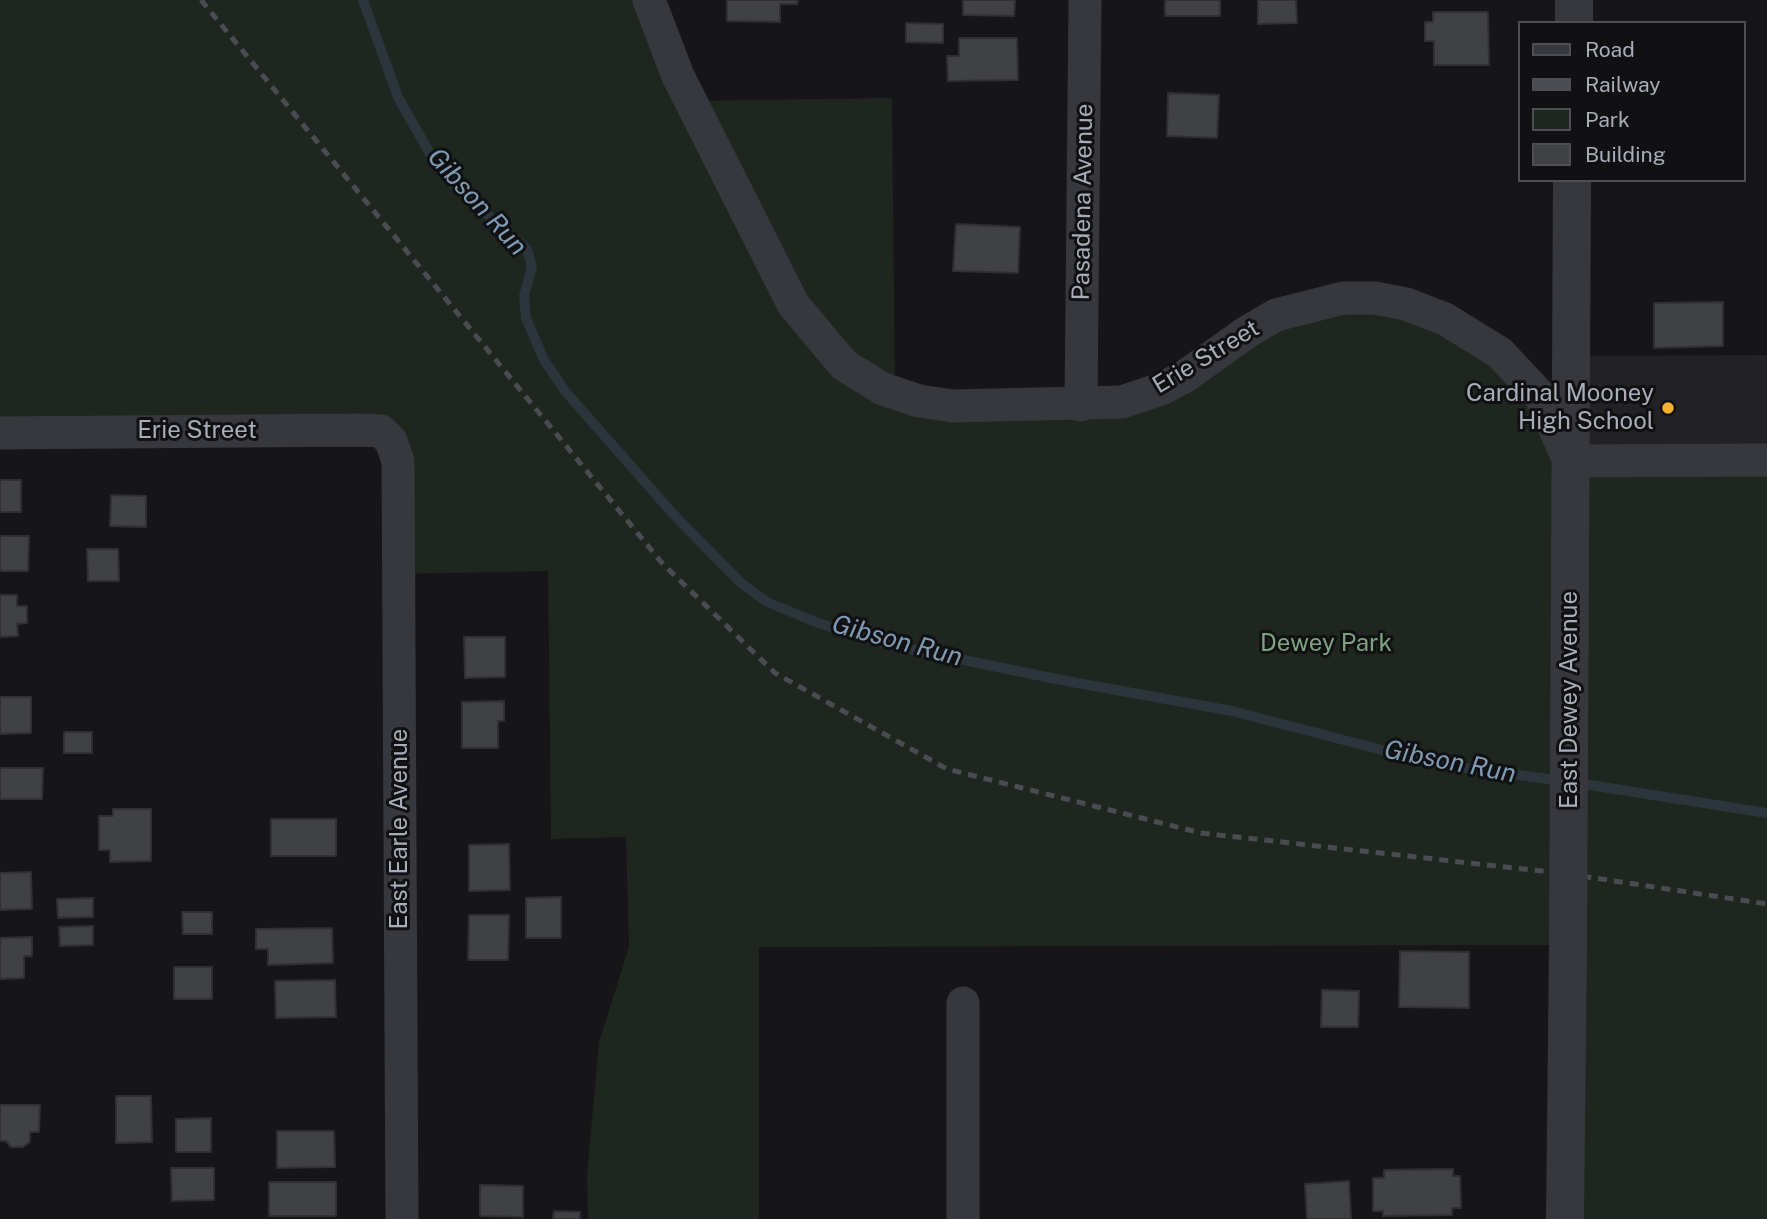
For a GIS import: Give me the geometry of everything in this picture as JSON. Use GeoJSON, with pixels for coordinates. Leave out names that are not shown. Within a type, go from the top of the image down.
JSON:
{"type":"FeatureCollection","features":[{"type":"Feature","properties":{"kind":"street","name":"Erie Street"},"geometry":{"type":"LineString","coordinates":[[649,0],[691,101],[793,304],[844,365],[883,389],[919,401],[954,406],[1122,402],[1161,390],[1276,315],[1343,298],[1375,298],[1406,304],[1446,319],[1500,354],[1541,397],[1569,461]]}},
{"type":"Feature","properties":{"kind":"street","name":"Pasadena Avenue"},"geometry":{"type":"LineString","coordinates":[[1081,405],[1085,0]]}},
{"type":"Feature","properties":{"kind":"street"},"geometry":{"type":"LineString","coordinates":[[1574,0],[1574,21]]}},
{"type":"Feature","properties":{"kind":"street","name":"East Dewey Avenue"},"geometry":{"type":"LineString","coordinates":[[1565,1219],[1572,182]]}},
{"type":"Feature","properties":{"kind":"street","name":"Erie Street"},"geometry":{"type":"LineString","coordinates":[[0,433],[361,430],[381,431],[391,441]]}},
{"type":"Feature","properties":{"kind":"street","name":"East Earle Avenue"},"geometry":{"type":"LineString","coordinates":[[391,441],[398,461],[402,1219]]}},
{"type":"Feature","properties":{"kind":"street"},"geometry":{"type":"LineString","coordinates":[[1569,461],[1767,460]]}},
{"type":"Feature","properties":{"kind":"street"},"geometry":{"type":"LineString","coordinates":[[963,1003],[963,1219]]}},
{"type":"Feature","properties":{"kind":"shaded area","name":"Cardinal Mooney High School"},"geometry":{"type":"Polygon","coordinates":[[[1767,355],[1767,460],[1569,461],[1570,356],[1767,355]]]}},
{"type":"Feature","properties":{"kind":"green space","name":"Dewey Park"},"geometry":{"type":"Polygon","coordinates":[[[0,0],[649,0],[691,101],[892,98],[895,393],[1081,405],[1343,298],[1500,353],[1570,461],[1767,460],[1767,1219],[1565,1219],[1568,945],[1531,945],[759,947],[759,1219],[588,1219],[587,1175],[599,1042],[629,947],[626,837],[551,839],[548,571],[399,574],[391,441],[0,433],[0,0]]]}},
{"type":"Feature","properties":{"kind":"building"},"geometry":{"type":"Polygon","coordinates":[[[727,0],[798,0],[797,4],[780,4],[780,22],[727,21],[727,0]]]}},
{"type":"Feature","properties":{"kind":"building"},"geometry":{"type":"Polygon","coordinates":[[[963,0],[1015,0],[1014,16],[963,15],[963,0]]]}},
{"type":"Feature","properties":{"kind":"building"},"geometry":{"type":"Polygon","coordinates":[[[1165,0],[1220,0],[1220,16],[1165,16],[1165,0]]]}},
{"type":"Feature","properties":{"kind":"building"},"geometry":{"type":"Polygon","coordinates":[[[1258,0],[1296,0],[1297,23],[1258,24],[1258,0]]]}},
{"type":"Feature","properties":{"kind":"building"},"geometry":{"type":"Polygon","coordinates":[[[1433,12],[1488,12],[1489,65],[1434,65],[1434,41],[1425,41],[1425,22],[1433,22],[1433,12]]]}},
{"type":"Feature","properties":{"kind":"building"},"geometry":{"type":"Polygon","coordinates":[[[906,23],[943,24],[943,43],[906,42],[906,23]]]}},
{"type":"Feature","properties":{"kind":"building"},"geometry":{"type":"Polygon","coordinates":[[[959,38],[1017,38],[1018,80],[948,81],[947,56],[959,56],[959,38]]]}},
{"type":"Feature","properties":{"kind":"building"},"geometry":{"type":"Polygon","coordinates":[[[1168,93],[1219,95],[1217,138],[1167,136],[1168,93]]]}},
{"type":"Feature","properties":{"kind":"building"},"geometry":{"type":"Polygon","coordinates":[[[956,224],[1020,227],[1018,273],[953,271],[956,224]]]}},
{"type":"Feature","properties":{"kind":"building"},"geometry":{"type":"Polygon","coordinates":[[[1723,302],[1723,346],[1654,348],[1654,303],[1723,302]]]}},
{"type":"Feature","properties":{"kind":"building"},"geometry":{"type":"Polygon","coordinates":[[[0,480],[21,480],[21,512],[0,512],[0,480]]]}},
{"type":"Feature","properties":{"kind":"building"},"geometry":{"type":"Polygon","coordinates":[[[111,495],[146,496],[146,527],[110,526],[111,495]]]}},
{"type":"Feature","properties":{"kind":"building"},"geometry":{"type":"Polygon","coordinates":[[[0,536],[29,536],[28,571],[0,571],[0,536]]]}},
{"type":"Feature","properties":{"kind":"building"},"geometry":{"type":"Polygon","coordinates":[[[87,549],[118,549],[119,581],[88,581],[87,549]]]}},
{"type":"Feature","properties":{"kind":"building"},"geometry":{"type":"Polygon","coordinates":[[[0,595],[17,595],[17,606],[27,606],[27,623],[17,624],[18,636],[0,637],[0,595]]]}},
{"type":"Feature","properties":{"kind":"building"},"geometry":{"type":"Polygon","coordinates":[[[464,637],[505,637],[505,677],[465,678],[464,637]]]}},
{"type":"Feature","properties":{"kind":"building"},"geometry":{"type":"Polygon","coordinates":[[[0,697],[31,697],[31,733],[0,734],[0,697]]]}},
{"type":"Feature","properties":{"kind":"building"},"geometry":{"type":"Polygon","coordinates":[[[504,701],[504,721],[498,721],[498,748],[462,748],[462,702],[504,701]]]}},
{"type":"Feature","properties":{"kind":"building"},"geometry":{"type":"Polygon","coordinates":[[[64,732],[92,732],[92,753],[64,753],[64,732]]]}},
{"type":"Feature","properties":{"kind":"building"},"geometry":{"type":"Polygon","coordinates":[[[0,768],[43,768],[42,799],[0,799],[0,768]]]}},
{"type":"Feature","properties":{"kind":"building"},"geometry":{"type":"Polygon","coordinates":[[[113,809],[151,809],[151,861],[110,862],[110,850],[99,850],[99,816],[113,816],[113,809]]]}},
{"type":"Feature","properties":{"kind":"building"},"geometry":{"type":"Polygon","coordinates":[[[271,819],[336,819],[336,856],[271,856],[271,819]]]}},
{"type":"Feature","properties":{"kind":"building"},"geometry":{"type":"Polygon","coordinates":[[[509,844],[510,890],[469,891],[469,845],[509,844]]]}},
{"type":"Feature","properties":{"kind":"building"},"geometry":{"type":"Polygon","coordinates":[[[31,872],[32,909],[0,910],[0,873],[31,872]]]}},
{"type":"Feature","properties":{"kind":"building"},"geometry":{"type":"Polygon","coordinates":[[[561,897],[561,938],[526,938],[526,898],[561,897]]]}},
{"type":"Feature","properties":{"kind":"building"},"geometry":{"type":"Polygon","coordinates":[[[93,898],[93,917],[58,918],[57,899],[93,898]]]}},
{"type":"Feature","properties":{"kind":"building"},"geometry":{"type":"Polygon","coordinates":[[[182,912],[212,912],[212,934],[183,934],[182,912]]]}},
{"type":"Feature","properties":{"kind":"building"},"geometry":{"type":"Polygon","coordinates":[[[469,915],[509,915],[508,960],[468,960],[469,915]]]}},
{"type":"Feature","properties":{"kind":"building"},"geometry":{"type":"Polygon","coordinates":[[[93,926],[93,945],[60,946],[59,927],[93,926]]]}},
{"type":"Feature","properties":{"kind":"building"},"geometry":{"type":"Polygon","coordinates":[[[332,928],[333,963],[268,965],[268,949],[256,949],[256,929],[332,928]]]}},
{"type":"Feature","properties":{"kind":"building"},"geometry":{"type":"Polygon","coordinates":[[[32,937],[32,956],[24,956],[24,978],[0,979],[0,938],[32,937]]]}},
{"type":"Feature","properties":{"kind":"building"},"geometry":{"type":"Polygon","coordinates":[[[1400,951],[1469,952],[1469,1008],[1399,1007],[1400,951]]]}},
{"type":"Feature","properties":{"kind":"building"},"geometry":{"type":"Polygon","coordinates":[[[174,967],[212,967],[212,999],[174,999],[174,967]]]}},
{"type":"Feature","properties":{"kind":"building"},"geometry":{"type":"Polygon","coordinates":[[[335,980],[336,1017],[276,1018],[275,981],[335,980]]]}},
{"type":"Feature","properties":{"kind":"building"},"geometry":{"type":"Polygon","coordinates":[[[1322,990],[1359,991],[1358,1027],[1321,1027],[1322,990]]]}},
{"type":"Feature","properties":{"kind":"building"},"geometry":{"type":"Polygon","coordinates":[[[116,1096],[151,1096],[152,1142],[116,1143],[116,1096]]]}},
{"type":"Feature","properties":{"kind":"building"},"geometry":{"type":"Polygon","coordinates":[[[0,1105],[40,1105],[39,1132],[30,1132],[30,1142],[23,1147],[11,1147],[6,1141],[0,1141],[0,1105]]]}},
{"type":"Feature","properties":{"kind":"building"},"geometry":{"type":"Polygon","coordinates":[[[211,1118],[211,1152],[176,1152],[176,1119],[211,1118]]]}},
{"type":"Feature","properties":{"kind":"building"},"geometry":{"type":"Polygon","coordinates":[[[277,1131],[334,1131],[335,1167],[277,1168],[277,1131]]]}},
{"type":"Feature","properties":{"kind":"building"},"geometry":{"type":"Polygon","coordinates":[[[171,1168],[214,1168],[214,1200],[172,1201],[171,1168]]]}},
{"type":"Feature","properties":{"kind":"building"},"geometry":{"type":"Polygon","coordinates":[[[1453,1169],[1453,1176],[1460,1176],[1461,1208],[1452,1208],[1452,1215],[1383,1216],[1383,1211],[1373,1211],[1373,1178],[1384,1178],[1384,1170],[1453,1169]]]}},
{"type":"Feature","properties":{"kind":"building"},"geometry":{"type":"Polygon","coordinates":[[[1349,1181],[1351,1219],[1307,1219],[1305,1184],[1349,1181]]]}},
{"type":"Feature","properties":{"kind":"building"},"geometry":{"type":"Polygon","coordinates":[[[269,1182],[336,1182],[336,1216],[269,1216],[269,1182]]]}},
{"type":"Feature","properties":{"kind":"building"},"geometry":{"type":"Polygon","coordinates":[[[480,1185],[523,1186],[523,1217],[480,1216],[480,1185]]]}},
{"type":"Feature","properties":{"kind":"building"},"geometry":{"type":"Polygon","coordinates":[[[554,1211],[580,1212],[580,1219],[553,1219],[554,1211]]]}},
{"type":"Feature","properties":{"kind":"waterway","name":"Gibson Run"},"geometry":{"type":"LineString","coordinates":[[363,0],[398,97],[430,154],[458,189],[527,249],[532,267],[524,296],[526,318],[544,360],[565,391],[674,515],[741,583],[767,602],[818,623],[891,645],[1232,711],[1436,764],[1563,781]]}},
{"type":"Feature","properties":{"kind":"waterway","name":"Gibson Run"},"geometry":{"type":"LineString","coordinates":[[1577,783],[1767,813]]}},
{"type":"Feature","properties":{"kind":"railway"},"geometry":{"type":"LineString","coordinates":[[201,0],[662,563],[775,673],[947,769],[1201,833],[1568,874],[1767,904]]}},
{"type":"Feature","properties":{"kind":"place","name":"Cardinal Mooney High School"},"geometry":{"type":"Point","coordinates":[1668,408]}}]}
